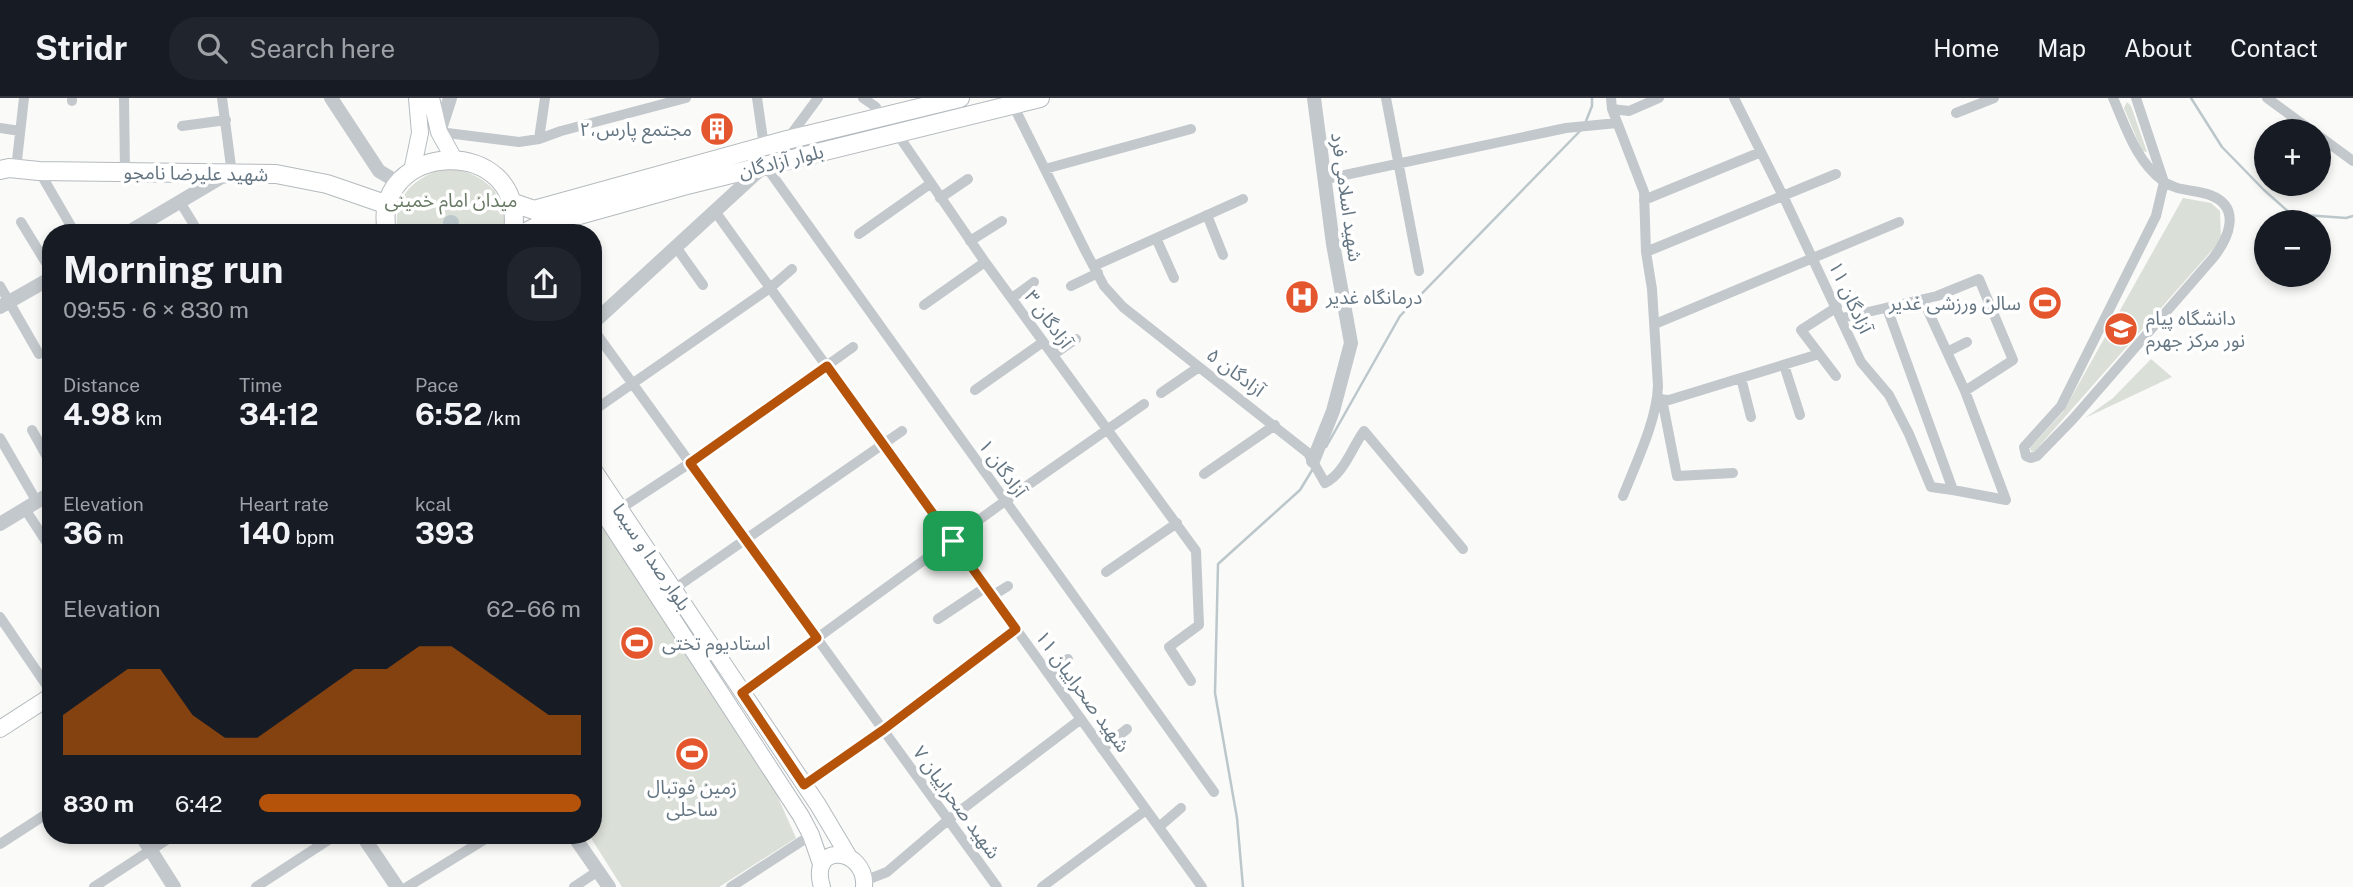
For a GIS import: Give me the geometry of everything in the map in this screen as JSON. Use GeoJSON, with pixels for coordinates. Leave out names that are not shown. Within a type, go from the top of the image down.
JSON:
{"type":"FeatureCollection","features":[{"type":"Feature","properties":{"kind":"main road"},"geometry":{"type":"LineString","coordinates":[[387,224],[388,205],[406,177],[420,133],[417,98]]}},
{"type":"Feature","properties":{"kind":"main road"},"geometry":{"type":"LineString","coordinates":[[431,98],[439,132],[454,159]]}},
{"type":"Feature","properties":{"kind":"main road","name":"بلوار آزادگان"},"geometry":{"type":"LineString","coordinates":[[511,202],[534,210],[688,177],[765,165],[896,132],[960,98]]}},
{"type":"Feature","properties":{"kind":"main road","name":"بلوار آزادگان"},"geometry":{"type":"LineString","coordinates":[[545,224],[688,177],[764,146],[787,140],[937,112],[1013,105],[1040,98]]}},
{"type":"Feature","properties":{"kind":"main road"},"geometry":{"type":"LineString","coordinates":[[406,177],[438,160],[472,162],[489,171],[502,185],[511,202],[514,224]]}},
{"type":"Feature","properties":{"kind":"main road","name":"شهید علیرضا نامجو"},"geometry":{"type":"LineString","coordinates":[[8,169],[275,174],[327,184],[388,205]]}},
{"type":"Feature","properties":{"kind":"main road","name":"بلوار صدا و سیما"},"geometry":{"type":"LineString","coordinates":[[602,482],[859,869],[864,885]]}},
{"type":"Feature","properties":{"kind":"main road","name":"بلوار صدا و سیما"},"geometry":{"type":"LineString","coordinates":[[602,510],[801,816],[813,838],[821,864],[821,887]]}},
{"type":"Feature","properties":{"kind":"main road"},"geometry":{"type":"LineString","coordinates":[[0,729],[42,700]]}},
{"type":"Feature","properties":{"kind":"main road"},"geometry":{"type":"LineString","coordinates":[[813,838],[821,846],[826,846],[835,840],[836,834]]}},
{"type":"Feature","properties":{"kind":"main road"},"geometry":{"type":"LineString","coordinates":[[821,864],[830,855],[845,854],[849,857]]}},
{"type":"Feature","properties":{"kind":"street"},"geometry":{"type":"LineString","coordinates":[[8,169],[20,131],[24,98]]}},
{"type":"Feature","properties":{"kind":"street"},"geometry":{"type":"LineString","coordinates":[[124,98],[125,172]]}},
{"type":"Feature","properties":{"kind":"street"},"geometry":{"type":"LineString","coordinates":[[146,224],[229,174],[222,98]]}},
{"type":"Feature","properties":{"kind":"street"},"geometry":{"type":"LineString","coordinates":[[331,98],[379,172],[406,177]]}},
{"type":"Feature","properties":{"kind":"street"},"geometry":{"type":"LineString","coordinates":[[450,98],[439,132],[519,142],[539,139],[686,98]]}},
{"type":"Feature","properties":{"kind":"street"},"geometry":{"type":"LineString","coordinates":[[539,139],[545,98]]}},
{"type":"Feature","properties":{"kind":"street"},"geometry":{"type":"LineString","coordinates":[[757,98],[764,146]]}},
{"type":"Feature","properties":{"kind":"street"},"geometry":{"type":"LineString","coordinates":[[787,140],[818,98]]}},
{"type":"Feature","properties":{"kind":"street"},"geometry":{"type":"LineString","coordinates":[[863,98],[876,107]]}},
{"type":"Feature","properties":{"kind":"street","name":"شهید اسلامی فرد"},"geometry":{"type":"LineString","coordinates":[[1313,461],[1333,411],[1351,343],[1333,244],[1314,98]]}},
{"type":"Feature","properties":{"kind":"street"},"geometry":{"type":"LineString","coordinates":[[1386,98],[1419,271]]}},
{"type":"Feature","properties":{"kind":"street"},"geometry":{"type":"LineString","coordinates":[[1611,104],[1629,111],[1659,98]]}},
{"type":"Feature","properties":{"kind":"street","name":"آزادگان ۱۱"},"geometry":{"type":"LineString","coordinates":[[1734,98],[1784,197],[1861,362],[1889,395],[1931,487],[1953,489]]}},
{"type":"Feature","properties":{"kind":"street"},"geometry":{"type":"LineString","coordinates":[[1956,113],[1994,98]]}},
{"type":"Feature","properties":{"kind":"street"},"geometry":{"type":"LineString","coordinates":[[2113,98],[2140,157],[2164,182],[2186,191],[2211,195],[2222,202],[2227,210],[2230,232],[2225,243],[2073,419],[2037,456],[2031,458],[2026,456],[2024,447],[2061,406],[2156,216],[2164,182],[2136,98]]}},
{"type":"Feature","properties":{"kind":"street"},"geometry":{"type":"LineString","coordinates":[[2267,98],[2296,119]]}},
{"type":"Feature","properties":{"kind":"street"},"geometry":{"type":"LineString","coordinates":[[1611,104],[1643,192],[1660,399],[1677,476],[1733,473]]}},
{"type":"Feature","properties":{"kind":"street","name":"آزادگان ۵"},"geometry":{"type":"LineString","coordinates":[[1013,105],[1104,286],[1123,307],[1308,453],[1325,483],[1332,480],[1364,431],[1463,548]]}},
{"type":"Feature","properties":{"kind":"street"},"geometry":{"type":"LineString","coordinates":[[182,126],[226,120]]}},
{"type":"Feature","properties":{"kind":"street"},"geometry":{"type":"LineString","coordinates":[[1326,179],[1566,128],[1617,123]]}},
{"type":"Feature","properties":{"kind":"street"},"geometry":{"type":"LineString","coordinates":[[0,128],[20,131]]}},
{"type":"Feature","properties":{"kind":"street"},"geometry":{"type":"LineString","coordinates":[[1045,169],[1191,129]]}},
{"type":"Feature","properties":{"kind":"street","name":"آزادگان ۳"},"geometry":{"type":"LineString","coordinates":[[896,132],[985,262],[1196,551],[1199,625],[1169,647],[1191,681]]}},
{"type":"Feature","properties":{"kind":"street"},"geometry":{"type":"LineString","coordinates":[[2331,145],[2353,161]]}},
{"type":"Feature","properties":{"kind":"street"},"geometry":{"type":"LineString","coordinates":[[1644,200],[1761,152]]}},
{"type":"Feature","properties":{"kind":"street"},"geometry":{"type":"LineString","coordinates":[[602,317],[714,209],[765,165]]}},
{"type":"Feature","properties":{"kind":"street","name":"آزادگان ۱"},"geometry":{"type":"LineString","coordinates":[[765,165],[1214,792]]}},
{"type":"Feature","properties":{"kind":"street"},"geometry":{"type":"LineString","coordinates":[[38,171],[70,224]]}},
{"type":"Feature","properties":{"kind":"street"},"geometry":{"type":"LineString","coordinates":[[1646,252],[1836,174]]}},
{"type":"Feature","properties":{"kind":"street"},"geometry":{"type":"LineString","coordinates":[[940,198],[968,179]]}},
{"type":"Feature","properties":{"kind":"street"},"geometry":{"type":"LineString","coordinates":[[859,234],[930,184]]}},
{"type":"Feature","properties":{"kind":"street"},"geometry":{"type":"LineString","coordinates":[[1071,286],[1156,238],[1243,199]]}},
{"type":"Feature","properties":{"kind":"street"},"geometry":{"type":"LineString","coordinates":[[180,202],[193,224]]}},
{"type":"Feature","properties":{"kind":"street","name":"شهید صحراییان ۱۱"},"geometry":{"type":"LineString","coordinates":[[714,209],[1202,887]]}},
{"type":"Feature","properties":{"kind":"street"},"geometry":{"type":"LineString","coordinates":[[1207,215],[1223,255]]}},
{"type":"Feature","properties":{"kind":"street"},"geometry":{"type":"LineString","coordinates":[[970,241],[1002,220]]}},
{"type":"Feature","properties":{"kind":"street"},"geometry":{"type":"LineString","coordinates":[[21,222],[42,256]]}},
{"type":"Feature","properties":{"kind":"street"},"geometry":{"type":"LineString","coordinates":[[1655,324],[1899,222]]}},
{"type":"Feature","properties":{"kind":"street"},"geometry":{"type":"LineString","coordinates":[[1156,238],[1174,278]]}},
{"type":"Feature","properties":{"kind":"street"},"geometry":{"type":"LineString","coordinates":[[676,247],[703,285]]}},
{"type":"Feature","properties":{"kind":"street"},"geometry":{"type":"LineString","coordinates":[[924,305],[985,262]]}},
{"type":"Feature","properties":{"kind":"street"},"geometry":{"type":"LineString","coordinates":[[602,405],[771,288],[792,269]]}},
{"type":"Feature","properties":{"kind":"street"},"geometry":{"type":"LineString","coordinates":[[1836,376],[1801,330],[1839,313],[1887,308],[1923,300],[1979,279],[2013,360],[1965,391]]}},
{"type":"Feature","properties":{"kind":"street"},"geometry":{"type":"LineString","coordinates":[[1012,298],[1034,282]]}},
{"type":"Feature","properties":{"kind":"street"},"geometry":{"type":"LineString","coordinates":[[5,304],[42,283]]}},
{"type":"Feature","properties":{"kind":"street"},"geometry":{"type":"LineString","coordinates":[[0,286],[5,304],[39,354]]}},
{"type":"Feature","properties":{"kind":"street"},"geometry":{"type":"LineString","coordinates":[[1887,308],[1953,489],[2006,500],[1965,391],[1923,300]]}},
{"type":"Feature","properties":{"kind":"street","name":"شهید صحراییان ۷"},"geometry":{"type":"LineString","coordinates":[[602,339],[997,887]]}},
{"type":"Feature","properties":{"kind":"street"},"geometry":{"type":"LineString","coordinates":[[1054,355],[1076,339]]}},
{"type":"Feature","properties":{"kind":"street"},"geometry":{"type":"LineString","coordinates":[[975,390],[1043,342]]}},
{"type":"Feature","properties":{"kind":"street"},"geometry":{"type":"LineString","coordinates":[[1947,352],[1967,342]]}},
{"type":"Feature","properties":{"kind":"street"},"geometry":{"type":"LineString","coordinates":[[620,509],[690,463],[853,347]]}},
{"type":"Feature","properties":{"kind":"street"},"geometry":{"type":"LineString","coordinates":[[1660,399],[1669,400],[1819,354]]}},
{"type":"Feature","properties":{"kind":"street"},"geometry":{"type":"LineString","coordinates":[[1784,365],[1800,415]]}},
{"type":"Feature","properties":{"kind":"street"},"geometry":{"type":"LineString","coordinates":[[1161,393],[1199,367]]}},
{"type":"Feature","properties":{"kind":"street"},"geometry":{"type":"LineString","coordinates":[[1741,378],[1751,417]]}},
{"type":"Feature","properties":{"kind":"street"},"geometry":{"type":"LineString","coordinates":[[1623,496],[1660,399]]}},
{"type":"Feature","properties":{"kind":"street"},"geometry":{"type":"LineString","coordinates":[[742,693],[1005,501],[1144,404]]}},
{"type":"Feature","properties":{"kind":"street"},"geometry":{"type":"LineString","coordinates":[[1204,474],[1275,425]]}},
{"type":"Feature","properties":{"kind":"street"},"geometry":{"type":"LineString","coordinates":[[32,430],[42,448]]}},
{"type":"Feature","properties":{"kind":"street"},"geometry":{"type":"LineString","coordinates":[[674,589],[902,430]]}},
{"type":"Feature","properties":{"kind":"street"},"geometry":{"type":"LineString","coordinates":[[2,445],[42,529]]}},
{"type":"Feature","properties":{"kind":"street"},"geometry":{"type":"LineString","coordinates":[[0,524],[42,498]]}},
{"type":"Feature","properties":{"kind":"street"},"geometry":{"type":"LineString","coordinates":[[1107,572],[1177,523]]}},
{"type":"Feature","properties":{"kind":"street"},"geometry":{"type":"LineString","coordinates":[[938,620],[989,591],[1009,586]]}},
{"type":"Feature","properties":{"kind":"street"},"geometry":{"type":"LineString","coordinates":[[1,621],[42,681]]}},
{"type":"Feature","properties":{"kind":"street"},"geometry":{"type":"LineString","coordinates":[[804,785],[883,730],[1016,629]]}},
{"type":"Feature","properties":{"kind":"street"},"geometry":{"type":"LineString","coordinates":[[1049,674],[1068,659]]}},
{"type":"Feature","properties":{"kind":"street"},"geometry":{"type":"LineString","coordinates":[[864,885],[887,872],[948,820],[1081,719]]}},
{"type":"Feature","properties":{"kind":"street"},"geometry":{"type":"LineString","coordinates":[[1102,749],[1127,729]]}},
{"type":"Feature","properties":{"kind":"street"},"geometry":{"type":"LineString","coordinates":[[1158,827],[1181,808]]}},
{"type":"Feature","properties":{"kind":"street"},"geometry":{"type":"LineString","coordinates":[[1042,887],[1146,810]]}},
{"type":"Feature","properties":{"kind":"street"},"geometry":{"type":"LineString","coordinates":[[0,844],[42,817]]}},
{"type":"Feature","properties":{"kind":"street"},"geometry":{"type":"LineString","coordinates":[[731,887],[813,838]]}},
{"type":"Feature","properties":{"kind":"street"},"geometry":{"type":"LineString","coordinates":[[147,844],[174,887]]}},
{"type":"Feature","properties":{"kind":"street"},"geometry":{"type":"LineString","coordinates":[[94,887],[160,844]]}},
{"type":"Feature","properties":{"kind":"street"},"geometry":{"type":"LineString","coordinates":[[256,887],[322,844]]}},
{"type":"Feature","properties":{"kind":"street"},"geometry":{"type":"LineString","coordinates":[[368,844],[397,887]]}},
{"type":"Feature","properties":{"kind":"street"},"geometry":{"type":"LineString","coordinates":[[407,887],[477,844]]}},
{"type":"Feature","properties":{"kind":"street"},"geometry":{"type":"LineString","coordinates":[[579,844],[609,887]]}},
{"type":"Feature","properties":{"kind":"street"},"geometry":{"type":"LineString","coordinates":[[574,887],[598,872]]}},
{"type":"Feature","properties":{"kind":"green space"},"geometry":{"type":"Polygon","coordinates":[[[2127,102],[2131,106],[2147,152],[2142,151],[2124,108],[2127,102]]]}},
{"type":"Feature","properties":{"kind":"green space","name":"میدان امام خمینی"},"geometry":{"type":"Polygon","coordinates":[[[448,168],[460,170],[483,180],[499,197],[504,224],[397,224],[402,198],[416,182],[448,168]]]}},
{"type":"Feature","properties":{"kind":"green space"},"geometry":{"type":"Polygon","coordinates":[[[2183,198],[2211,203],[2220,211],[2221,240],[2034,452],[2031,451],[2030,448],[2063,412],[2183,198]]]}},
{"type":"Feature","properties":{"kind":"green space"},"geometry":{"type":"Polygon","coordinates":[[[2151,359],[2172,377],[2085,418],[2113,398],[2151,359]]]}},
{"type":"Feature","properties":{"kind":"green space","name":"استادیوم تختی"},"geometry":{"type":"Polygon","coordinates":[[[602,524],[768,775],[796,838],[719,887],[622,887],[595,844],[602,844],[602,524]]]}},
{"type":"Feature","properties":{"kind":"shaded area"},"geometry":{"type":"Polygon","coordinates":[[[451,215],[459,224],[443,223],[445,217],[451,215]]]}},
{"type":"Feature","properties":{"kind":"waterway"},"geometry":{"type":"LineString","coordinates":[[1586,121],[1592,98]]}},
{"type":"Feature","properties":{"kind":"waterway"},"geometry":{"type":"LineString","coordinates":[[2191,98],[2222,147],[2291,214],[2346,218],[2353,216]]}},
{"type":"Feature","properties":{"kind":"waterway"},"geometry":{"type":"LineString","coordinates":[[1326,447],[1400,316],[1581,130]]}},
{"type":"Feature","properties":{"kind":"waterway"},"geometry":{"type":"LineString","coordinates":[[1243,887],[1237,818],[1215,693],[1218,564],[1300,490],[1314,467]]}},
{"type":"Feature","properties":{"kind":"place","name":"۲،مجتمع پارس"},"geometry":{"type":"Point","coordinates":[717,129]}},
{"type":"Feature","properties":{"kind":"place","name":"درمانگاه غدیر"},"geometry":{"type":"Point","coordinates":[1302,297]}},
{"type":"Feature","properties":{"kind":"place","name":"سالن ورزشی غدیر"},"geometry":{"type":"Point","coordinates":[2045,303]}},
{"type":"Feature","properties":{"kind":"place","name":"دانشگاه پیام نور مرکز جهرم"},"geometry":{"type":"Point","coordinates":[2121,329]}},
{"type":"Feature","properties":{"kind":"place","name":"استادیوم تختی"},"geometry":{"type":"Point","coordinates":[637,643]}},
{"type":"Feature","properties":{"kind":"place","name":"زمین فوتبال ساحلی"},"geometry":{"type":"Point","coordinates":[692,754]}},
{"type":"Feature","properties":{"kind":"route"},"geometry":{"type":"LineString","coordinates":[[827,366],[953,541],[1016,629],[883,730],[804,785],[742,693],[817,638],[690,463],[827,366]]}}]}
